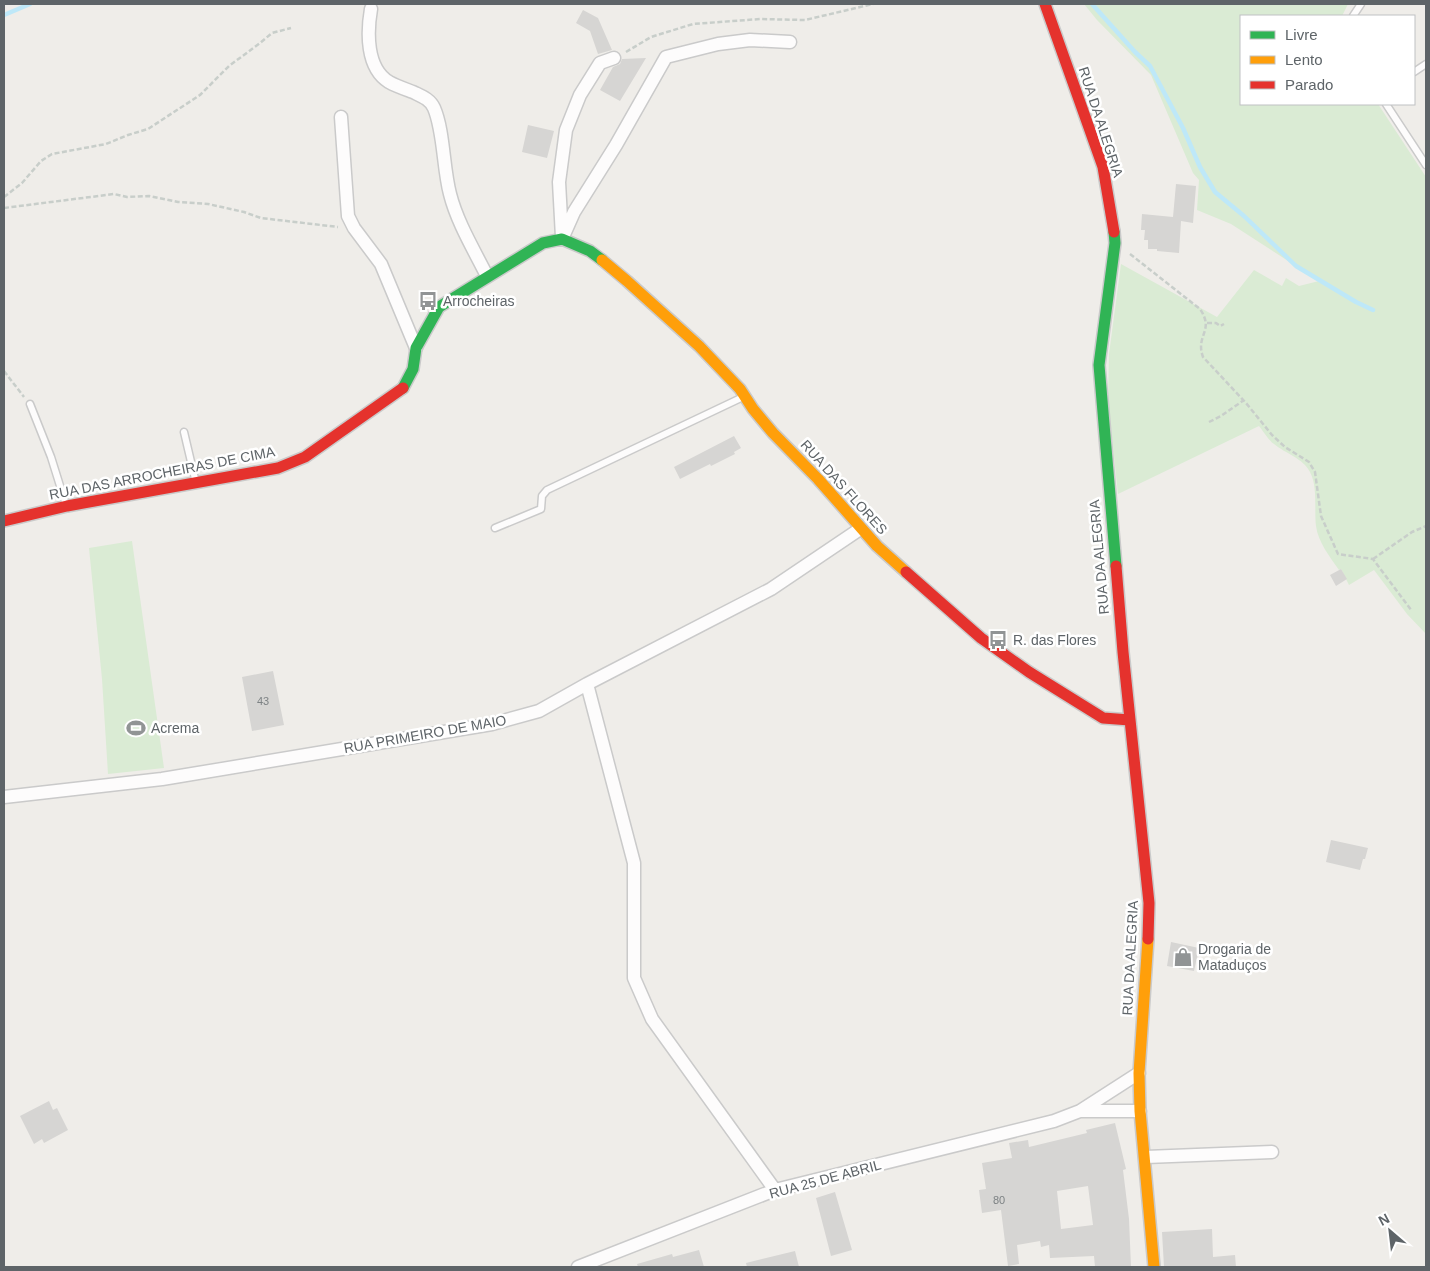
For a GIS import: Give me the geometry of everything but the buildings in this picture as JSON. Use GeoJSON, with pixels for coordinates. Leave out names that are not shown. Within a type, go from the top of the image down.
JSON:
{"type":"FeatureCollection","features":[{"type":"Feature","properties":{"kind":"street","name":"RUA DA ALEGRIA"},"geometry":{"type":"LineString","coordinates":[[1045,4],[1103,167],[1115,242],[1098,365],[1110,514],[1149,903],[1147,964],[1139,1073],[1140,1111],[1146,1157],[1154,1267]]}},
{"type":"Feature","properties":{"kind":"street"},"geometry":{"type":"LineString","coordinates":[[371,9],[370,49],[377,71],[388,81],[426,98],[434,107],[450,195],[487,276]]}},
{"type":"Feature","properties":{"kind":"street"},"geometry":{"type":"LineString","coordinates":[[562,239],[574,212],[616,145],[666,56],[718,44],[750,40],[790,42]]}},
{"type":"Feature","properties":{"kind":"street"},"geometry":{"type":"LineString","coordinates":[[562,239],[559,182],[566,130],[580,95],[600,63],[614,58]]}},
{"type":"Feature","properties":{"kind":"street"},"geometry":{"type":"LineString","coordinates":[[341,117],[348,216],[354,228],[381,264],[416,348]]}},
{"type":"Feature","properties":{"kind":"street","name":"RUA DAS ARROCHEIRAS DE CIMA"},"geometry":{"type":"LineString","coordinates":[[4,521],[66,506],[278,468],[305,457],[403,388],[413,369],[416,348],[439,307],[542,243],[562,239]]}},
{"type":"Feature","properties":{"kind":"street","name":"RUA DAS FLORES"},"geometry":{"type":"LineString","coordinates":[[562,239],[590,250],[699,346],[740,389],[773,433],[818,479],[860,529],[909,576],[1005,656],[1103,718],[1130,720]]}},
{"type":"Feature","properties":{"kind":"street","name":"RUA PRIMEIRO DE MAIO"},"geometry":{"type":"LineString","coordinates":[[4,798],[162,779],[492,724],[539,711],[587,684],[771,590],[860,529]]}},
{"type":"Feature","properties":{"kind":"street"},"geometry":{"type":"LineString","coordinates":[[587,684],[634,863],[634,978],[652,1019],[775,1190]]}},
{"type":"Feature","properties":{"kind":"street","name":"RUA 25 DE ABRIL"},"geometry":{"type":"LineString","coordinates":[[578,1267],[775,1190],[1054,1121],[1080,1111],[1139,1073]]}},
{"type":"Feature","properties":{"kind":"street","name":"RUA 25 DE ABRIL"},"geometry":{"type":"LineString","coordinates":[[1080,1111],[1140,1111]]}},
{"type":"Feature","properties":{"kind":"street"},"geometry":{"type":"LineString","coordinates":[[1146,1157],[1272,1152]]}},
{"type":"Feature","properties":{"kind":"lane"},"geometry":{"type":"LineString","coordinates":[[1354,15],[1361,4]]}},
{"type":"Feature","properties":{"kind":"lane"},"geometry":{"type":"LineString","coordinates":[[1415,71],[1426,64]]}},
{"type":"Feature","properties":{"kind":"lane"},"geometry":{"type":"LineString","coordinates":[[1387,105],[1426,165]]}},
{"type":"Feature","properties":{"kind":"lane"},"geometry":{"type":"LineString","coordinates":[[495,528],[541,509],[542,496],[547,490],[744,396]]}},
{"type":"Feature","properties":{"kind":"lane"},"geometry":{"type":"LineString","coordinates":[[30,404],[51,457],[66,506]]}},
{"type":"Feature","properties":{"kind":"lane"},"geometry":{"type":"LineString","coordinates":[[184,432],[196,484]]}},
{"type":"Feature","properties":{"kind":"path"},"geometry":{"type":"LineString","coordinates":[[614,58],[651,37],[693,24],[747,19],[804,20],[873,4]]}},
{"type":"Feature","properties":{"kind":"path"},"geometry":{"type":"LineString","coordinates":[[4,197],[22,183],[41,161],[52,154],[106,144],[128,134],[148,129],[200,95],[229,66],[272,33],[292,28]]}},
{"type":"Feature","properties":{"kind":"path"},"geometry":{"type":"LineString","coordinates":[[4,208],[114,194],[149,196],[178,202],[208,204],[280,221],[354,228]]}},
{"type":"Feature","properties":{"kind":"path"},"geometry":{"type":"LineString","coordinates":[[1115,242],[1200,308],[1205,316],[1206,323],[1206,329],[1200,342],[1200,350],[1203,357],[1244,400],[1272,435],[1285,447],[1309,462],[1315,472],[1321,516],[1338,554],[1373,560],[1412,611]]}},
{"type":"Feature","properties":{"kind":"path"},"geometry":{"type":"LineString","coordinates":[[1206,323],[1216,323],[1220,326],[1224,324]]}},
{"type":"Feature","properties":{"kind":"path"},"geometry":{"type":"LineString","coordinates":[[4,371],[30,404]]}},
{"type":"Feature","properties":{"kind":"path"},"geometry":{"type":"LineString","coordinates":[[1209,422],[1244,400]]}},
{"type":"Feature","properties":{"kind":"path"},"geometry":{"type":"LineString","coordinates":[[1373,560],[1412,532],[1426,526]]}},
{"type":"Feature","properties":{"kind":"green space"},"geometry":{"type":"Polygon","coordinates":[[[1084,4],[1348,4],[1342,15],[1240,15],[1240,105],[1379,105],[1426,177],[1426,634],[1407,614],[1374,570],[1349,585],[1341,569],[1339,570],[1319,538],[1316,526],[1314,484],[1310,472],[1303,463],[1272,442],[1259,426],[1118,494],[1108,399],[1109,354],[1121,264],[1217,317],[1254,270],[1282,286],[1286,278],[1299,286],[1319,281],[1231,224],[1197,210],[1199,180],[1193,173],[1151,75],[1097,20],[1084,4]]]}},
{"type":"Feature","properties":{"kind":"green space"},"geometry":{"type":"Polygon","coordinates":[[[132,541],[164,768],[108,774],[102,679],[89,548],[132,541]]]}},
{"type":"Feature","properties":{"kind":"waterway"},"geometry":{"type":"LineString","coordinates":[[4,15],[30,4]]}},
{"type":"Feature","properties":{"kind":"waterway"},"geometry":{"type":"LineString","coordinates":[[1092,4],[1150,66],[1183,128],[1200,167],[1215,192],[1244,216],[1296,266],[1373,310]]}},
{"type":"Feature","properties":{"kind":"traffic: fast"},"geometry":{"type":"LineString","coordinates":[[1114,232],[1115,243],[1099,365],[1116,566]]}},
{"type":"Feature","properties":{"kind":"traffic: fast"},"geometry":{"type":"LineString","coordinates":[[403,388],[413,369],[416,348],[439,307],[543,243],[562,239],[590,251],[602,260]]}},
{"type":"Feature","properties":{"kind":"traffic: slow"},"geometry":{"type":"LineString","coordinates":[[602,260],[699,346],[740,389],[753,409],[773,433],[818,479],[877,546],[906,572]]}},
{"type":"Feature","properties":{"kind":"traffic: slow"},"geometry":{"type":"LineString","coordinates":[[1148,939],[1139,1073],[1140,1111],[1154,1267]]}},
{"type":"Feature","properties":{"kind":"traffic: jam"},"geometry":{"type":"LineString","coordinates":[[1045,4],[1103,167],[1114,232]]}},
{"type":"Feature","properties":{"kind":"traffic: jam"},"geometry":{"type":"LineString","coordinates":[[4,521],[67,506],[278,468],[305,457],[403,388]]}},
{"type":"Feature","properties":{"kind":"traffic: jam"},"geometry":{"type":"LineString","coordinates":[[1116,566],[1149,903],[1148,939]]}},
{"type":"Feature","properties":{"kind":"traffic: jam"},"geometry":{"type":"LineString","coordinates":[[906,572],[981,638],[1029,672],[1103,718],[1130,720]]}},
{"type":"Feature","properties":{"kind":"place","name":"Arrocheiras"},"geometry":{"type":"Point","coordinates":[428,301]}},
{"type":"Feature","properties":{"kind":"place","name":"R. das Flores"},"geometry":{"type":"Point","coordinates":[998,640]}},
{"type":"Feature","properties":{"kind":"place","name":"Acrema"},"geometry":{"type":"Point","coordinates":[136,728]}},
{"type":"Feature","properties":{"kind":"place","name":"Drogaria de Mataduços"},"geometry":{"type":"Point","coordinates":[1183,957]}}]}
